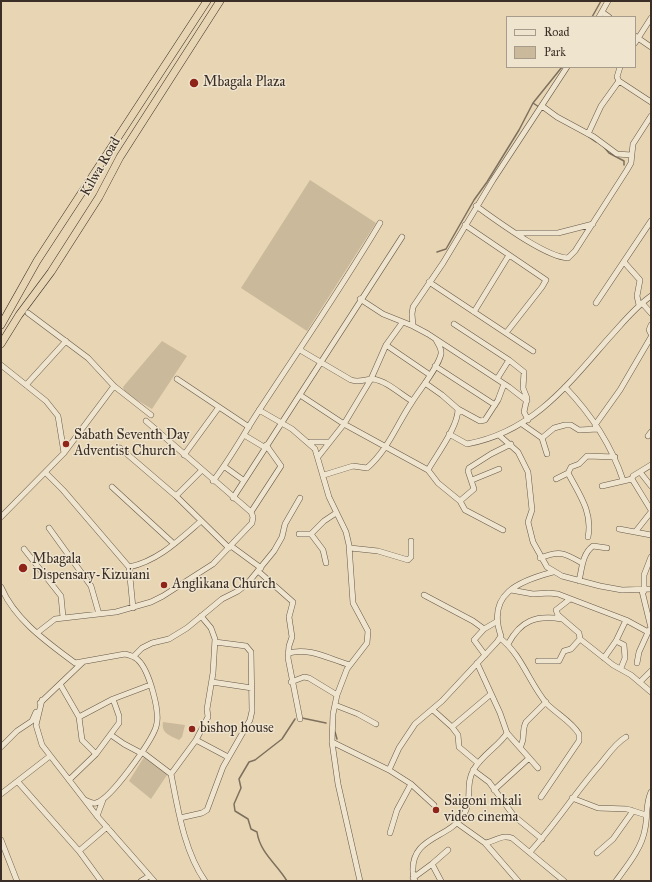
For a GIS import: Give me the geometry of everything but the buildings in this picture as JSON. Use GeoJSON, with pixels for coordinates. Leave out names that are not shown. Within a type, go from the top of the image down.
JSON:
{"type":"FeatureCollection","features":[{"type":"Feature","properties":{"kind":"highway","name":"Kilwa Road"},"geometry":{"type":"LineString","coordinates":[[1,325],[37,261],[207,1]]}},
{"type":"Feature","properties":{"kind":"highway","name":"Kilwa Road"},"geometry":{"type":"LineString","coordinates":[[1,344],[19,315],[52,272],[98,197],[120,157],[220,1]]}},
{"type":"Feature","properties":{"kind":"street"},"geometry":{"type":"LineString","coordinates":[[600,16],[608,1]]}},
{"type":"Feature","properties":{"kind":"street"},"geometry":{"type":"LineString","coordinates":[[602,12],[608,16]]}},
{"type":"Feature","properties":{"kind":"street"},"geometry":{"type":"LineString","coordinates":[[651,18],[636,39],[651,47]]}},
{"type":"Feature","properties":{"kind":"street"},"geometry":{"type":"LineString","coordinates":[[413,326],[412,314],[430,282],[476,206],[566,68]]}},
{"type":"Feature","properties":{"kind":"street"},"geometry":{"type":"LineString","coordinates":[[620,68],[617,77],[619,81],[651,102]]}},
{"type":"Feature","properties":{"kind":"street"},"geometry":{"type":"LineString","coordinates":[[588,134],[601,106],[619,81]]}},
{"type":"Feature","properties":{"kind":"street"},"geometry":{"type":"LineString","coordinates":[[542,106],[557,117],[588,134],[617,154],[631,155]]}},
{"type":"Feature","properties":{"kind":"street"},"geometry":{"type":"LineString","coordinates":[[476,206],[543,249],[568,258],[576,251],[628,170],[633,144],[651,116]]}},
{"type":"Feature","properties":{"kind":"street"},"geometry":{"type":"LineString","coordinates":[[596,303],[651,221]]}},
{"type":"Feature","properties":{"kind":"street"},"geometry":{"type":"LineString","coordinates":[[213,481],[225,467],[259,410],[300,350],[380,223]]}},
{"type":"Feature","properties":{"kind":"street"},"geometry":{"type":"LineString","coordinates":[[516,233],[558,233],[593,224]]}},
{"type":"Feature","properties":{"kind":"street"},"geometry":{"type":"LineString","coordinates":[[465,225],[546,280],[506,333]]}},
{"type":"Feature","properties":{"kind":"street"},"geometry":{"type":"LineString","coordinates":[[233,498],[265,446],[321,363],[360,299],[402,237]]}},
{"type":"Feature","properties":{"kind":"street"},"geometry":{"type":"LineString","coordinates":[[474,312],[509,255]]}},
{"type":"Feature","properties":{"kind":"street"},"geometry":{"type":"LineString","coordinates":[[624,262],[640,280],[637,296],[641,304],[651,313]]}},
{"type":"Feature","properties":{"kind":"street"},"geometry":{"type":"LineString","coordinates":[[430,282],[533,351]]}},
{"type":"Feature","properties":{"kind":"street"},"geometry":{"type":"LineString","coordinates":[[449,434],[467,444],[500,436],[528,420],[565,387],[641,304],[651,296]]}},
{"type":"Feature","properties":{"kind":"street"},"geometry":{"type":"LineString","coordinates":[[360,299],[383,314],[402,323],[413,326],[436,340],[497,379],[527,401]]}},
{"type":"Feature","properties":{"kind":"street"},"geometry":{"type":"LineString","coordinates":[[28,313],[88,358],[114,386],[151,415]]}},
{"type":"Feature","properties":{"kind":"street"},"geometry":{"type":"LineString","coordinates":[[318,457],[344,424],[371,379],[386,345],[402,323]]}},
{"type":"Feature","properties":{"kind":"street"},"geometry":{"type":"LineString","coordinates":[[454,324],[509,360],[524,372],[523,388],[527,401],[524,412],[528,420]]}},
{"type":"Feature","properties":{"kind":"street"},"geometry":{"type":"LineString","coordinates":[[542,438],[554,428],[565,425],[571,425],[579,430],[597,427],[651,335],[649,330],[651,325]]}},
{"type":"Feature","properties":{"kind":"street"},"geometry":{"type":"LineString","coordinates":[[324,475],[352,466],[367,468],[386,447],[412,401],[425,384],[441,354],[436,340]]}},
{"type":"Feature","properties":{"kind":"street"},"geometry":{"type":"LineString","coordinates":[[26,385],[66,341]]}},
{"type":"Feature","properties":{"kind":"street"},"geometry":{"type":"LineString","coordinates":[[386,345],[430,375]]}},
{"type":"Feature","properties":{"kind":"street"},"geometry":{"type":"LineString","coordinates":[[300,350],[357,382],[371,379],[386,384],[412,401]]}},
{"type":"Feature","properties":{"kind":"street"},"geometry":{"type":"LineString","coordinates":[[497,379],[509,360]]}},
{"type":"Feature","properties":{"kind":"street"},"geometry":{"type":"LineString","coordinates":[[1,365],[46,401],[58,416],[64,454]]}},
{"type":"Feature","properties":{"kind":"street"},"geometry":{"type":"LineString","coordinates":[[435,366],[495,405]]}},
{"type":"Feature","properties":{"kind":"street"},"geometry":{"type":"LineString","coordinates":[[177,379],[249,426]]}},
{"type":"Feature","properties":{"kind":"street"},"geometry":{"type":"LineString","coordinates":[[425,384],[442,395],[458,409],[480,421],[485,420],[495,405],[504,384]]}},
{"type":"Feature","properties":{"kind":"street"},"geometry":{"type":"LineString","coordinates":[[1,517],[64,454],[114,386]]}},
{"type":"Feature","properties":{"kind":"street"},"geometry":{"type":"LineString","coordinates":[[565,387],[588,412],[608,444],[615,457],[623,480]]}},
{"type":"Feature","properties":{"kind":"street"},"geometry":{"type":"LineString","coordinates":[[300,395],[344,424],[428,470],[438,483],[460,501],[465,510],[473,516],[504,530]]}},
{"type":"Feature","properties":{"kind":"street"},"geometry":{"type":"LineString","coordinates":[[184,455],[219,407]]}},
{"type":"Feature","properties":{"kind":"street"},"geometry":{"type":"LineString","coordinates":[[428,470],[449,434],[458,414],[458,409]]}},
{"type":"Feature","properties":{"kind":"street"},"geometry":{"type":"LineString","coordinates":[[259,410],[310,442],[315,449],[324,475],[329,497],[346,532],[350,548],[353,602],[364,621],[368,637],[356,658],[350,665],[337,695],[332,742],[338,784],[360,881]]}},
{"type":"Feature","properties":{"kind":"street"},"geometry":{"type":"LineString","coordinates":[[37,633],[55,619],[133,608],[151,602],[186,582],[213,564],[252,523],[253,517],[251,512],[201,471],[146,421]]}},
{"type":"Feature","properties":{"kind":"street"},"geometry":{"type":"LineString","coordinates":[[522,424],[542,438],[547,454]]}},
{"type":"Feature","properties":{"kind":"street"},"geometry":{"type":"LineString","coordinates":[[244,435],[265,446],[281,466],[251,512]]}},
{"type":"Feature","properties":{"kind":"street"},"geometry":{"type":"LineString","coordinates":[[500,436],[511,444],[521,456],[528,472],[532,510],[528,522],[540,558],[553,572],[579,581],[622,590],[651,590]]}},
{"type":"Feature","properties":{"kind":"street"},"geometry":{"type":"LineString","coordinates":[[310,442],[329,442]]}},
{"type":"Feature","properties":{"kind":"street"},"geometry":{"type":"LineString","coordinates":[[460,501],[474,489],[468,471],[469,468],[491,454],[511,444]]}},
{"type":"Feature","properties":{"kind":"street"},"geometry":{"type":"LineString","coordinates":[[120,448],[176,496],[230,547],[260,569],[293,602],[289,617],[292,637],[288,653],[291,682],[300,720]]}},
{"type":"Feature","properties":{"kind":"street"},"geometry":{"type":"LineString","coordinates":[[556,479],[568,473],[571,467],[579,464],[587,456],[615,457]]}},
{"type":"Feature","properties":{"kind":"street"},"geometry":{"type":"LineString","coordinates":[[602,486],[632,479],[633,476],[651,465]]}},
{"type":"Feature","properties":{"kind":"street"},"geometry":{"type":"LineString","coordinates":[[225,467],[243,480]]}},
{"type":"Feature","properties":{"kind":"street"},"geometry":{"type":"LineString","coordinates":[[472,480],[499,469]]}},
{"type":"Feature","properties":{"kind":"street"},"geometry":{"type":"LineString","coordinates":[[176,496],[201,471]]}},
{"type":"Feature","properties":{"kind":"street"},"geometry":{"type":"LineString","coordinates":[[640,472],[651,486]]}},
{"type":"Feature","properties":{"kind":"street"},"geometry":{"type":"LineString","coordinates":[[46,473],[63,490],[129,567],[133,608]]}},
{"type":"Feature","properties":{"kind":"street"},"geometry":{"type":"LineString","coordinates":[[568,473],[588,513],[588,537]]}},
{"type":"Feature","properties":{"kind":"street"},"geometry":{"type":"LineString","coordinates":[[632,479],[651,511],[636,531]]}},
{"type":"Feature","properties":{"kind":"street"},"geometry":{"type":"LineString","coordinates":[[112,487],[174,544]]}},
{"type":"Feature","properties":{"kind":"street"},"geometry":{"type":"LineString","coordinates":[[134,656],[142,648],[152,643],[169,639],[187,628],[222,599],[238,591],[260,569],[280,540],[285,524],[300,498]]}},
{"type":"Feature","properties":{"kind":"street"},"geometry":{"type":"LineString","coordinates":[[299,534],[311,534],[324,521],[336,513]]}},
{"type":"Feature","properties":{"kind":"street"},"geometry":{"type":"LineString","coordinates":[[129,567],[148,562],[174,544],[201,521]]}},
{"type":"Feature","properties":{"kind":"street"},"geometry":{"type":"LineString","coordinates":[[49,528],[71,556],[91,586],[99,614]]}},
{"type":"Feature","properties":{"kind":"street"},"geometry":{"type":"LineString","coordinates":[[619,528],[651,535]]}},
{"type":"Feature","properties":{"kind":"street"},"geometry":{"type":"LineString","coordinates":[[311,534],[323,550],[326,562]]}},
{"type":"Feature","properties":{"kind":"street"},"geometry":{"type":"LineString","coordinates":[[350,548],[378,551],[408,560],[410,557],[411,541]]}},
{"type":"Feature","properties":{"kind":"street"},"geometry":{"type":"LineString","coordinates":[[579,581],[582,564],[589,549],[593,546],[607,548]]}},
{"type":"Feature","properties":{"kind":"street"},"geometry":{"type":"LineString","coordinates":[[24,549],[61,596],[63,617]]}},
{"type":"Feature","properties":{"kind":"street"},"geometry":{"type":"LineString","coordinates":[[540,558],[554,552],[562,553],[582,564]]}},
{"type":"Feature","properties":{"kind":"street"},"geometry":{"type":"LineString","coordinates":[[637,663],[639,652],[650,629],[649,610],[643,591],[644,575],[651,557]]}},
{"type":"Feature","properties":{"kind":"street"},"geometry":{"type":"LineString","coordinates":[[541,797],[579,740],[579,734],[546,702],[508,644],[500,638],[496,622],[497,609],[511,590],[527,580],[553,572]]}},
{"type":"Feature","properties":{"kind":"street"},"geometry":{"type":"LineString","coordinates":[[1,587],[7,600],[37,633],[75,663],[125,654],[134,656],[143,665],[157,713],[156,725],[124,778],[103,800],[95,804],[85,800]]}},
{"type":"Feature","properties":{"kind":"street"},"geometry":{"type":"LineString","coordinates":[[511,590],[533,594],[549,593],[570,599],[650,629]]}},
{"type":"Feature","properties":{"kind":"street"},"geometry":{"type":"LineString","coordinates":[[424,595],[467,617],[484,629]]}},
{"type":"Feature","properties":{"kind":"street"},"geometry":{"type":"LineString","coordinates":[[570,599],[556,610],[558,615],[579,633],[580,639],[604,658],[640,682],[651,692]]}},
{"type":"Feature","properties":{"kind":"street"},"geometry":{"type":"LineString","coordinates":[[171,774],[196,740],[206,722],[212,682],[215,642],[211,628],[201,616]]}},
{"type":"Feature","properties":{"kind":"street"},"geometry":{"type":"LineString","coordinates":[[508,644],[516,631],[530,621],[540,617],[563,620]]}},
{"type":"Feature","properties":{"kind":"street"},"geometry":{"type":"LineString","coordinates":[[604,658],[616,640],[626,620]]}},
{"type":"Feature","properties":{"kind":"street"},"geometry":{"type":"LineString","coordinates":[[485,655],[474,640],[484,629],[496,622]]}},
{"type":"Feature","properties":{"kind":"street"},"geometry":{"type":"LineString","coordinates":[[389,770],[399,748],[415,724],[452,692],[500,638]]}},
{"type":"Feature","properties":{"kind":"street"},"geometry":{"type":"LineString","coordinates":[[538,661],[559,660],[564,651],[571,650],[580,639]]}},
{"type":"Feature","properties":{"kind":"street"},"geometry":{"type":"LineString","coordinates":[[616,640],[624,645],[626,651],[621,668]]}},
{"type":"Feature","properties":{"kind":"street"},"geometry":{"type":"LineString","coordinates":[[180,818],[206,810],[228,757],[250,720],[252,711],[251,652],[242,645],[215,642]]}},
{"type":"Feature","properties":{"kind":"street"},"geometry":{"type":"LineString","coordinates":[[288,653],[299,650],[311,652],[350,665]]}},
{"type":"Feature","properties":{"kind":"street"},"geometry":{"type":"LineString","coordinates":[[1,747],[17,730],[32,721],[42,700],[83,662]]}},
{"type":"Feature","properties":{"kind":"street"},"geometry":{"type":"LineString","coordinates":[[477,664],[507,733],[520,747],[528,759],[538,768]]}},
{"type":"Feature","properties":{"kind":"street"},"geometry":{"type":"LineString","coordinates":[[640,682],[651,671]]}},
{"type":"Feature","properties":{"kind":"street"},"geometry":{"type":"LineString","coordinates":[[291,682],[304,677],[309,678],[337,695]]}},
{"type":"Feature","properties":{"kind":"street"},"geometry":{"type":"LineString","coordinates":[[212,682],[252,688]]}},
{"type":"Feature","properties":{"kind":"street"},"geometry":{"type":"LineString","coordinates":[[60,684],[79,717],[82,740],[96,754]]}},
{"type":"Feature","properties":{"kind":"street"},"geometry":{"type":"LineString","coordinates":[[79,717],[113,699],[150,685]]}},
{"type":"Feature","properties":{"kind":"street"},"geometry":{"type":"LineString","coordinates":[[452,727],[491,694]]}},
{"type":"Feature","properties":{"kind":"street"},"geometry":{"type":"LineString","coordinates":[[69,780],[96,754],[119,723],[119,716],[113,699]]}},
{"type":"Feature","properties":{"kind":"street"},"geometry":{"type":"LineString","coordinates":[[42,700],[37,718],[37,731],[42,745],[97,816],[154,881]]}},
{"type":"Feature","properties":{"kind":"street"},"geometry":{"type":"LineString","coordinates":[[520,747],[524,742],[524,726],[526,722],[546,702]]}},
{"type":"Feature","properties":{"kind":"street"},"geometry":{"type":"LineString","coordinates":[[335,705],[358,714],[376,724]]}},
{"type":"Feature","properties":{"kind":"street"},"geometry":{"type":"LineString","coordinates":[[432,710],[452,727],[458,735],[459,747],[478,763]]}},
{"type":"Feature","properties":{"kind":"street"},"geometry":{"type":"LineString","coordinates":[[414,880],[412,862],[420,847],[457,823],[468,807],[470,799],[468,783],[473,770],[507,733]]}},
{"type":"Feature","properties":{"kind":"street"},"geometry":{"type":"LineString","coordinates":[[111,735],[124,744],[141,752],[171,774],[180,818],[199,873],[205,881]]}},
{"type":"Feature","properties":{"kind":"street"},"geometry":{"type":"LineString","coordinates":[[530,852],[551,829],[572,798],[616,745],[626,738]]}},
{"type":"Feature","properties":{"kind":"street"},"geometry":{"type":"LineString","coordinates":[[196,740],[228,757]]}},
{"type":"Feature","properties":{"kind":"street"},"geometry":{"type":"LineString","coordinates":[[332,742],[389,770],[411,784],[434,805]]}},
{"type":"Feature","properties":{"kind":"street"},"geometry":{"type":"LineString","coordinates":[[1,794],[50,756]]}},
{"type":"Feature","properties":{"kind":"street"},"geometry":{"type":"LineString","coordinates":[[494,790],[528,759]]}},
{"type":"Feature","properties":{"kind":"street"},"geometry":{"type":"LineString","coordinates":[[473,770],[486,779],[514,816],[542,839]]}},
{"type":"Feature","properties":{"kind":"street"},"geometry":{"type":"LineString","coordinates":[[18,782],[79,850],[100,881]]}},
{"type":"Feature","properties":{"kind":"street"},"geometry":{"type":"LineString","coordinates":[[390,833],[397,810],[411,784]]}},
{"type":"Feature","properties":{"kind":"street"},"geometry":{"type":"LineString","coordinates":[[616,881],[638,848],[646,827],[646,805],[651,792]]}},
{"type":"Feature","properties":{"kind":"street"},"geometry":{"type":"LineString","coordinates":[[572,798],[598,808],[622,808],[646,815]]}},
{"type":"Feature","properties":{"kind":"street"},"geometry":{"type":"LineString","coordinates":[[97,816],[103,800]]}},
{"type":"Feature","properties":{"kind":"street"},"geometry":{"type":"LineString","coordinates":[[597,853],[613,839],[633,811]]}},
{"type":"Feature","properties":{"kind":"street"},"geometry":{"type":"LineString","coordinates":[[457,823],[485,843],[518,881]]}},
{"type":"Feature","properties":{"kind":"street"},"geometry":{"type":"LineString","coordinates":[[79,850],[107,827]]}},
{"type":"Feature","properties":{"kind":"street"},"geometry":{"type":"LineString","coordinates":[[646,827],[651,832]]}},
{"type":"Feature","properties":{"kind":"street"},"geometry":{"type":"LineString","coordinates":[[485,843],[507,836],[512,838],[564,881]]}},
{"type":"Feature","properties":{"kind":"street"},"geometry":{"type":"LineString","coordinates":[[1,840],[17,881]]}},
{"type":"Feature","properties":{"kind":"street"},"geometry":{"type":"LineString","coordinates":[[414,880],[448,850]]}},
{"type":"Feature","properties":{"kind":"street"},"geometry":{"type":"LineString","coordinates":[[432,864],[441,881]]}},
{"type":"Feature","properties":{"kind":"street"},"geometry":{"type":"LineString","coordinates":[[141,881],[150,876]]}},
{"type":"Feature","properties":{"kind":"green space"},"geometry":{"type":"Polygon","coordinates":[[[310,180],[376,223],[307,331],[241,288],[310,180]]]}},
{"type":"Feature","properties":{"kind":"green space"},"geometry":{"type":"Polygon","coordinates":[[[162,341],[187,356],[152,409],[125,393],[123,387],[162,341]]]}},
{"type":"Feature","properties":{"kind":"green space"},"geometry":{"type":"Polygon","coordinates":[[[163,722],[185,725],[182,737],[179,740],[166,733],[163,729],[163,722]]]}},
{"type":"Feature","properties":{"kind":"green space"},"geometry":{"type":"Polygon","coordinates":[[[146,754],[169,772],[151,799],[129,781],[146,754]]]}},
{"type":"Feature","properties":{"kind":"waterway"},"geometry":{"type":"LineString","coordinates":[[593,16],[601,1]]}},
{"type":"Feature","properties":{"kind":"waterway"},"geometry":{"type":"LineString","coordinates":[[437,252],[446,249],[474,200],[487,182],[519,130],[533,103],[561,68]]}},
{"type":"Feature","properties":{"kind":"waterway"},"geometry":{"type":"LineString","coordinates":[[533,103],[539,107]]}},
{"type":"Feature","properties":{"kind":"waterway"},"geometry":{"type":"LineString","coordinates":[[586,135],[596,142]]}},
{"type":"Feature","properties":{"kind":"waterway"},"geometry":{"type":"LineString","coordinates":[[604,147],[609,153],[624,161],[624,165]]}},
{"type":"Feature","properties":{"kind":"waterway"},"geometry":{"type":"LineString","coordinates":[[302,718],[326,723]]}},
{"type":"Feature","properties":{"kind":"waterway"},"geometry":{"type":"LineString","coordinates":[[287,881],[265,852],[257,832],[251,829],[248,819],[235,811],[234,804],[241,788],[239,779],[249,762],[255,760],[282,739],[295,719]]}},
{"type":"Feature","properties":{"kind":"waterway"},"geometry":{"type":"LineString","coordinates":[[335,732],[337,739]]}},
{"type":"Feature","properties":{"kind":"place","name":"Mbagala Plaza"},"geometry":{"type":"Point","coordinates":[194,83]}},
{"type":"Feature","properties":{"kind":"place","name":"Sabath Seventh Day Adventist Church"},"geometry":{"type":"Point","coordinates":[66,444]}},
{"type":"Feature","properties":{"kind":"place","name":"Mbagala Dispensary-Kizuiani"},"geometry":{"type":"Point","coordinates":[23,568]}},
{"type":"Feature","properties":{"kind":"place","name":"Anglikana Church"},"geometry":{"type":"Point","coordinates":[164,585]}},
{"type":"Feature","properties":{"kind":"place","name":"bishop house"},"geometry":{"type":"Point","coordinates":[192,729]}},
{"type":"Feature","properties":{"kind":"place","name":"Saigoni mkali video cinema"},"geometry":{"type":"Point","coordinates":[436,810]}}]}
